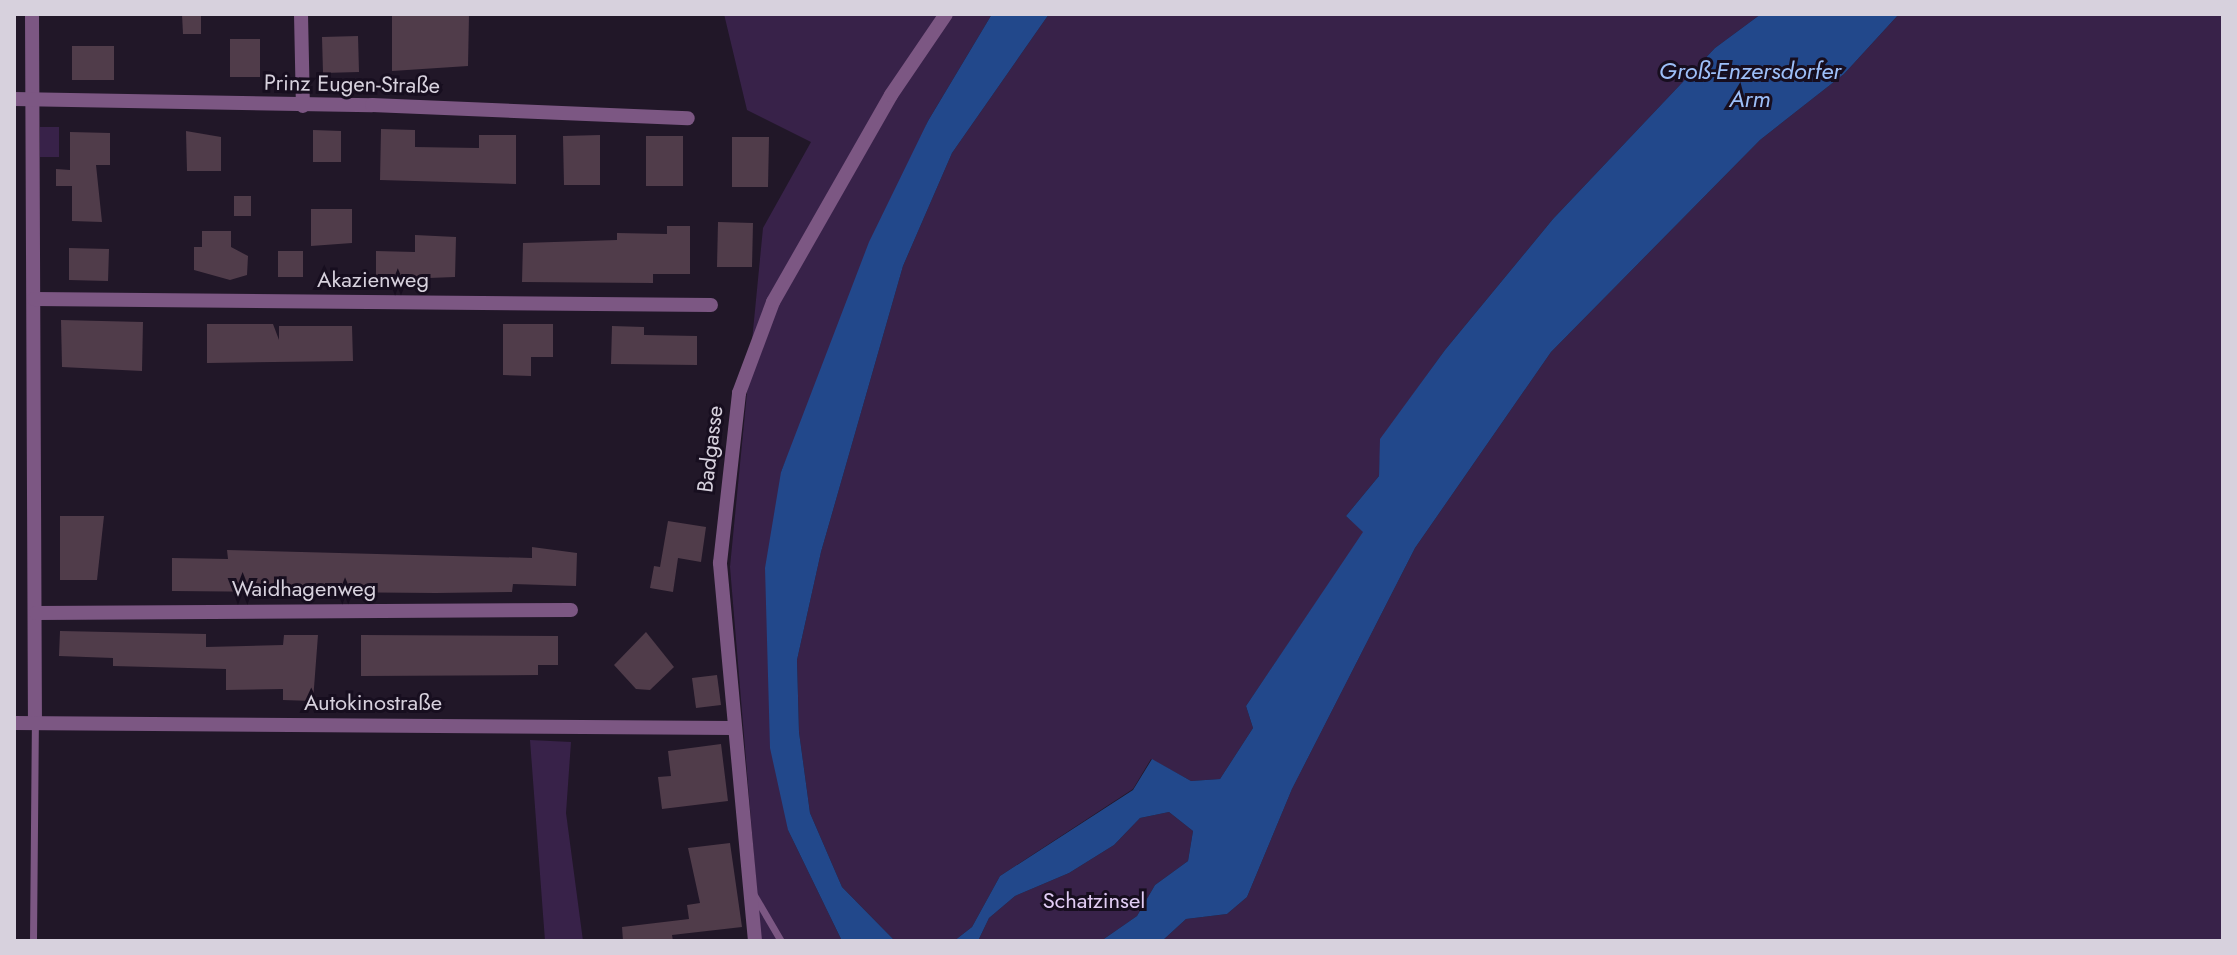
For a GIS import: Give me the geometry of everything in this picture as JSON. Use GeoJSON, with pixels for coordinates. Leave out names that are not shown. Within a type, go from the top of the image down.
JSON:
{"type":"FeatureCollection","features":[{"type":"Feature","properties":{"kind":"street"},"geometry":{"type":"LineString","coordinates":[[32,14],[35,723]]}},
{"type":"Feature","properties":{"kind":"street"},"geometry":{"type":"LineString","coordinates":[[301,14],[303,106]]}},
{"type":"Feature","properties":{"kind":"street","name":"Badgasse"},"geometry":{"type":"LineString","coordinates":[[755,941],[720,563],[739,393],[773,302],[891,95],[946,14]]}},
{"type":"Feature","properties":{"kind":"street","name":"Prinz Eugen-Straße"},"geometry":{"type":"LineString","coordinates":[[14,99],[688,118]]}},
{"type":"Feature","properties":{"kind":"street","name":"Akazienweg"},"geometry":{"type":"LineString","coordinates":[[34,299],[711,305]]}},
{"type":"Feature","properties":{"kind":"street","name":"Waidhagenweg"},"geometry":{"type":"LineString","coordinates":[[36,613],[571,610]]}},
{"type":"Feature","properties":{"kind":"street","name":"Autokinostraße"},"geometry":{"type":"LineString","coordinates":[[14,723],[733,728]]}},
{"type":"Feature","properties":{"kind":"lane"},"geometry":{"type":"LineString","coordinates":[[33,941],[35,723]]}},
{"type":"Feature","properties":{"kind":"lane"},"geometry":{"type":"LineString","coordinates":[[748,885],[781,941]]}},
{"type":"Feature","properties":{"kind":"green space"},"geometry":{"type":"Polygon","coordinates":[[[724,14],[992,14],[928,121],[781,472],[788,830],[842,941],[761,941],[730,567],[763,228],[811,142],[747,110],[724,14]]]}},
{"type":"Feature","properties":{"kind":"green space"},"geometry":{"type":"Polygon","coordinates":[[[1049,14],[1761,14],[1715,48],[1553,219],[1445,350],[1381,439],[1379,476],[1346,516],[1364,532],[1246,706],[1253,728],[1220,779],[1191,781],[1151,759],[1133,789],[1000,876],[972,927],[954,941],[895,941],[842,887],[810,813],[799,732],[797,660],[821,552],[903,266],[952,153],[1049,14]]]}},
{"type":"Feature","properties":{"kind":"green space"},"geometry":{"type":"Polygon","coordinates":[[[1899,14],[2223,14],[2223,941],[1162,941],[1186,919],[1227,914],[1247,897],[1292,789],[1415,548],[1551,352],[1760,140],[1844,74],[1899,14]]]}},
{"type":"Feature","properties":{"kind":"green space"},"geometry":{"type":"Polygon","coordinates":[[[40,127],[59,127],[59,157],[40,157],[40,127]]]}},
{"type":"Feature","properties":{"kind":"green space"},"geometry":{"type":"Polygon","coordinates":[[[530,740],[571,742],[566,813],[583,941],[545,941],[530,740]]]}},
{"type":"Feature","properties":{"kind":"green space","name":"Schatzinsel"},"geometry":{"type":"Polygon","coordinates":[[[1169,812],[1193,831],[1188,861],[1155,885],[1137,916],[1101,941],[978,941],[989,918],[1015,896],[1069,873],[1114,845],[1140,818],[1169,812]]]}},
{"type":"Feature","properties":{"kind":"water"},"geometry":{"type":"Polygon","coordinates":[[[992,14],[1049,14],[952,153],[903,266],[821,552],[797,660],[799,732],[810,813],[842,887],[895,941],[842,941],[788,830],[770,748],[765,568],[781,472],[869,242],[928,121],[992,14]]]}},
{"type":"Feature","properties":{"kind":"water","name":"Groß-Enzersdorfer Arm"},"geometry":{"type":"Polygon","coordinates":[[[1761,14],[1899,14],[1844,74],[1760,140],[1551,352],[1415,548],[1292,789],[1247,897],[1227,914],[1186,919],[1162,941],[1101,941],[1137,916],[1155,885],[1188,861],[1193,831],[1169,812],[1140,818],[1114,845],[1069,873],[1015,896],[989,918],[978,941],[954,941],[972,927],[1000,876],[1133,790],[1152,759],[1191,781],[1220,779],[1253,728],[1246,706],[1363,532],[1346,516],[1379,476],[1380,439],[1445,350],[1553,219],[1715,48],[1761,14]]]}},
{"type":"Feature","properties":{"kind":"building"},"geometry":{"type":"Polygon","coordinates":[[[182,14],[201,14],[201,34],[183,34],[182,14]]]}},
{"type":"Feature","properties":{"kind":"building"},"geometry":{"type":"Polygon","coordinates":[[[392,14],[469,14],[468,66],[392,71],[392,14]]]}},
{"type":"Feature","properties":{"kind":"building"},"geometry":{"type":"Polygon","coordinates":[[[358,36],[359,72],[323,73],[322,37],[358,36]]]}},
{"type":"Feature","properties":{"kind":"building"},"geometry":{"type":"Polygon","coordinates":[[[230,39],[260,39],[260,77],[230,77],[230,39]]]}},
{"type":"Feature","properties":{"kind":"building"},"geometry":{"type":"Polygon","coordinates":[[[72,46],[114,46],[114,80],[72,80],[72,46]]]}},
{"type":"Feature","properties":{"kind":"building"},"geometry":{"type":"Polygon","coordinates":[[[381,129],[415,130],[415,147],[479,148],[479,135],[516,135],[516,184],[380,180],[381,129]]]}},
{"type":"Feature","properties":{"kind":"building"},"geometry":{"type":"Polygon","coordinates":[[[313,130],[341,131],[341,162],[313,162],[313,130]]]}},
{"type":"Feature","properties":{"kind":"building"},"geometry":{"type":"Polygon","coordinates":[[[186,131],[221,137],[221,171],[187,171],[186,131]]]}},
{"type":"Feature","properties":{"kind":"building"},"geometry":{"type":"Polygon","coordinates":[[[70,132],[110,133],[110,165],[96,165],[102,222],[72,221],[72,186],[56,186],[56,169],[70,170],[70,132]]]}},
{"type":"Feature","properties":{"kind":"building"},"geometry":{"type":"Polygon","coordinates":[[[600,135],[600,185],[564,185],[563,136],[600,135]]]}},
{"type":"Feature","properties":{"kind":"building"},"geometry":{"type":"Polygon","coordinates":[[[646,136],[683,136],[683,186],[646,186],[646,136]]]}},
{"type":"Feature","properties":{"kind":"building"},"geometry":{"type":"Polygon","coordinates":[[[732,137],[769,137],[768,187],[732,187],[732,137]]]}},
{"type":"Feature","properties":{"kind":"building"},"geometry":{"type":"Polygon","coordinates":[[[234,196],[251,196],[251,216],[234,216],[234,196]]]}},
{"type":"Feature","properties":{"kind":"building"},"geometry":{"type":"Polygon","coordinates":[[[311,209],[352,209],[352,243],[311,246],[311,209]]]}},
{"type":"Feature","properties":{"kind":"building"},"geometry":{"type":"Polygon","coordinates":[[[718,222],[753,223],[752,267],[717,267],[718,222]]]}},
{"type":"Feature","properties":{"kind":"building"},"geometry":{"type":"Polygon","coordinates":[[[667,226],[690,226],[690,274],[653,274],[653,283],[522,282],[523,243],[617,240],[617,233],[667,234],[667,226]]]}},
{"type":"Feature","properties":{"kind":"building"},"geometry":{"type":"Polygon","coordinates":[[[202,231],[231,231],[231,247],[248,256],[247,275],[230,280],[194,270],[194,247],[202,247],[202,231]]]}},
{"type":"Feature","properties":{"kind":"building"},"geometry":{"type":"Polygon","coordinates":[[[415,235],[456,237],[455,277],[376,280],[376,251],[415,252],[415,235]]]}},
{"type":"Feature","properties":{"kind":"building"},"geometry":{"type":"Polygon","coordinates":[[[69,248],[109,249],[108,281],[69,280],[69,248]]]}},
{"type":"Feature","properties":{"kind":"building"},"geometry":{"type":"Polygon","coordinates":[[[278,251],[303,251],[303,277],[278,277],[278,251]]]}},
{"type":"Feature","properties":{"kind":"building"},"geometry":{"type":"Polygon","coordinates":[[[61,320],[143,322],[142,371],[62,367],[61,320]]]}},
{"type":"Feature","properties":{"kind":"building"},"geometry":{"type":"Polygon","coordinates":[[[207,324],[273,324],[279,340],[279,326],[352,326],[353,361],[207,363],[207,324]]]}},
{"type":"Feature","properties":{"kind":"building"},"geometry":{"type":"Polygon","coordinates":[[[503,324],[553,324],[553,357],[531,357],[531,376],[503,375],[503,324]]]}},
{"type":"Feature","properties":{"kind":"building"},"geometry":{"type":"Polygon","coordinates":[[[612,326],[644,327],[644,335],[697,336],[697,365],[611,364],[612,326]]]}},
{"type":"Feature","properties":{"kind":"building"},"geometry":{"type":"Polygon","coordinates":[[[60,516],[104,516],[97,580],[60,580],[60,516]]]}},
{"type":"Feature","properties":{"kind":"building"},"geometry":{"type":"Polygon","coordinates":[[[668,521],[706,527],[701,562],[678,558],[673,592],[650,588],[654,566],[660,567],[668,521]]]}},
{"type":"Feature","properties":{"kind":"building"},"geometry":{"type":"Polygon","coordinates":[[[532,547],[577,553],[576,586],[513,584],[512,592],[436,593],[172,591],[172,558],[228,559],[227,550],[532,558],[532,547]]]}},
{"type":"Feature","properties":{"kind":"building"},"geometry":{"type":"Polygon","coordinates":[[[60,631],[206,634],[206,647],[283,645],[284,635],[318,635],[313,701],[283,700],[283,689],[226,690],[226,669],[113,666],[113,658],[59,656],[60,631]]]}},
{"type":"Feature","properties":{"kind":"building"},"geometry":{"type":"Polygon","coordinates":[[[646,632],[674,667],[650,690],[636,689],[614,665],[646,632]]]}},
{"type":"Feature","properties":{"kind":"building"},"geometry":{"type":"Polygon","coordinates":[[[361,635],[558,636],[558,665],[538,665],[538,675],[361,676],[361,635]]]}},
{"type":"Feature","properties":{"kind":"building"},"geometry":{"type":"Polygon","coordinates":[[[717,675],[721,705],[696,708],[692,678],[717,675]]]}},
{"type":"Feature","properties":{"kind":"building"},"geometry":{"type":"Polygon","coordinates":[[[721,744],[728,801],[662,809],[658,777],[671,776],[668,751],[721,744]]]}},
{"type":"Feature","properties":{"kind":"building"},"geometry":{"type":"Polygon","coordinates":[[[730,843],[742,927],[672,935],[673,941],[623,941],[622,927],[689,919],[687,905],[700,903],[688,848],[730,843]]]}}]}
